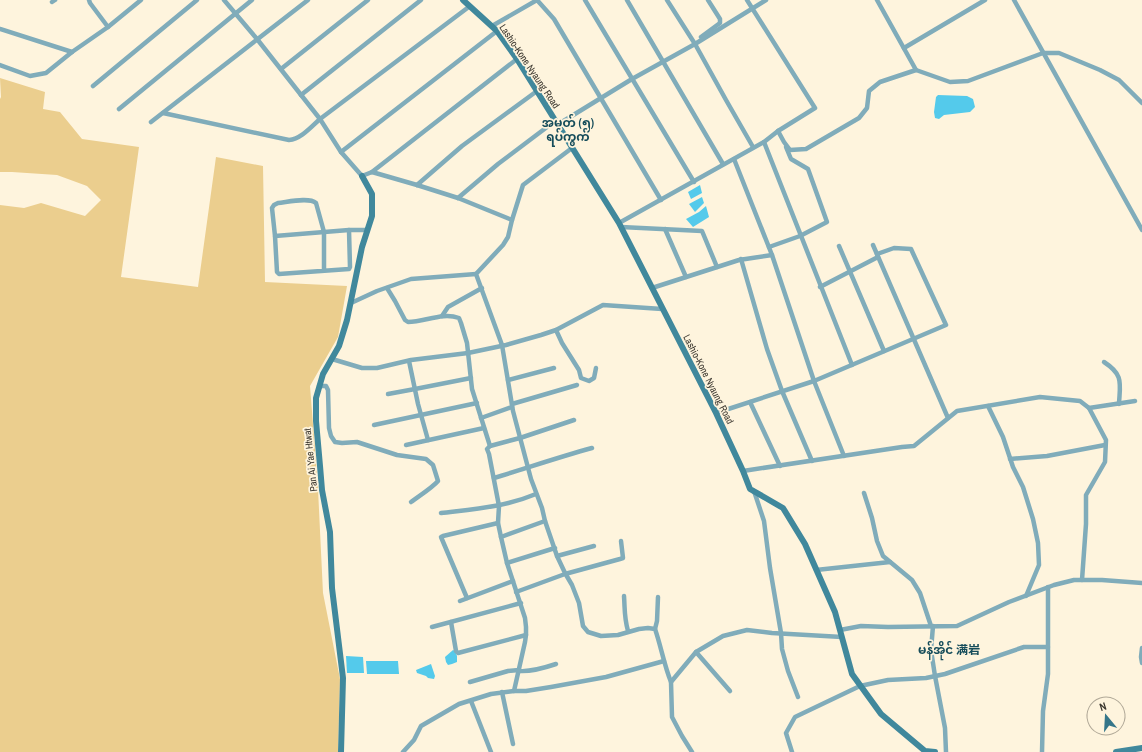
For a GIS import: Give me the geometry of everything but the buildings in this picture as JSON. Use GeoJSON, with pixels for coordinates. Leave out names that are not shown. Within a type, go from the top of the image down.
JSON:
{"type":"FeatureCollection","features":[{"type":"Feature","properties":{"kind":"main road","name":"Lashio-Kone Nyaung Road"},"geometry":{"type":"LineString","coordinates":[[463,0],[497,31],[517,59],[620,225],[716,413],[750,489],[783,508],[805,544],[836,612],[852,674],[880,714],[926,751],[935,752]]}},
{"type":"Feature","properties":{"kind":"main road","name":"Pan Ai Yae Htwat"},"geometry":{"type":"LineString","coordinates":[[341,752],[343,678],[332,588],[330,532],[322,490],[316,422],[316,398],[323,374],[339,346],[347,320],[366,230],[372,216],[372,194],[362,176]]}},
{"type":"Feature","properties":{"kind":"main road"},"geometry":{"type":"LineString","coordinates":[[1116,752],[1142,748]]}},
{"type":"Feature","properties":{"kind":"street"},"geometry":{"type":"LineString","coordinates":[[89,0],[108,27]]}},
{"type":"Feature","properties":{"kind":"street"},"geometry":{"type":"LineString","coordinates":[[0,65],[30,76],[46,73],[142,0]]}},
{"type":"Feature","properties":{"kind":"street"},"geometry":{"type":"LineString","coordinates":[[93,86],[197,0]]}},
{"type":"Feature","properties":{"kind":"street"},"geometry":{"type":"LineString","coordinates":[[224,0],[281,69],[320,119],[341,152],[362,176],[372,172],[517,59]]}},
{"type":"Feature","properties":{"kind":"street"},"geometry":{"type":"LineString","coordinates":[[119,109],[252,0]]}},
{"type":"Feature","properties":{"kind":"street"},"geometry":{"type":"LineString","coordinates":[[151,122],[308,0]]}},
{"type":"Feature","properties":{"kind":"street"},"geometry":{"type":"LineString","coordinates":[[281,69],[368,0]]}},
{"type":"Feature","properties":{"kind":"street"},"geometry":{"type":"LineString","coordinates":[[300,95],[421,0]]}},
{"type":"Feature","properties":{"kind":"street"},"geometry":{"type":"LineString","coordinates":[[492,26],[537,0],[554,19],[662,200]]}},
{"type":"Feature","properties":{"kind":"street"},"geometry":{"type":"LineString","coordinates":[[585,0],[694,182]]}},
{"type":"Feature","properties":{"kind":"street"},"geometry":{"type":"LineString","coordinates":[[627,0],[724,164]]}},
{"type":"Feature","properties":{"kind":"street"},"geometry":{"type":"LineString","coordinates":[[667,0],[695,44],[753,147]]}},
{"type":"Feature","properties":{"kind":"street"},"geometry":{"type":"LineString","coordinates":[[695,44],[702,36],[720,23],[720,19],[708,0]]}},
{"type":"Feature","properties":{"kind":"street"},"geometry":{"type":"LineString","coordinates":[[620,225],[764,142],[815,108],[747,0]]}},
{"type":"Feature","properties":{"kind":"street"},"geometry":{"type":"LineString","coordinates":[[458,198],[498,164],[556,123],[601,99],[632,79],[695,44],[766,0]]}},
{"type":"Feature","properties":{"kind":"street"},"geometry":{"type":"LineString","coordinates":[[877,0],[916,70]]}},
{"type":"Feature","properties":{"kind":"street"},"geometry":{"type":"LineString","coordinates":[[904,48],[985,0]]}},
{"type":"Feature","properties":{"kind":"street"},"geometry":{"type":"LineString","coordinates":[[1014,0],[1142,230]]}},
{"type":"Feature","properties":{"kind":"street"},"geometry":{"type":"LineString","coordinates":[[163,113],[289,140],[299,138],[320,119],[470,6]]}},
{"type":"Feature","properties":{"kind":"street"},"geometry":{"type":"LineString","coordinates":[[0,29],[72,52]]}},
{"type":"Feature","properties":{"kind":"street"},"geometry":{"type":"LineString","coordinates":[[341,152],[497,31]]}},
{"type":"Feature","properties":{"kind":"street"},"geometry":{"type":"LineString","coordinates":[[778,132],[790,150],[806,149],[859,118],[867,108],[869,91],[880,82],[916,70],[950,82],[968,81],[1043,53],[1059,53],[1100,70],[1119,80],[1142,103]]}},
{"type":"Feature","properties":{"kind":"street"},"geometry":{"type":"LineString","coordinates":[[417,185],[462,146],[537,91]]}},
{"type":"Feature","properties":{"kind":"street"},"geometry":{"type":"LineString","coordinates":[[764,142],[852,365]]}},
{"type":"Feature","properties":{"kind":"street"},"geometry":{"type":"LineString","coordinates":[[769,247],[800,236],[827,222],[808,169],[791,159],[784,142]]}},
{"type":"Feature","properties":{"kind":"street"},"geometry":{"type":"LineString","coordinates":[[351,303],[377,290],[411,279],[476,274],[503,245],[508,237],[523,185],[572,148]]}},
{"type":"Feature","properties":{"kind":"street"},"geometry":{"type":"LineString","coordinates":[[734,159],[772,255],[814,380],[844,456]]}},
{"type":"Feature","properties":{"kind":"street"},"geometry":{"type":"LineString","coordinates":[[372,172],[458,198],[512,220]]}},
{"type":"Feature","properties":{"kind":"street"},"geometry":{"type":"LineString","coordinates":[[324,270],[324,232],[316,203],[312,200],[307,200],[278,203],[272,208],[277,272],[279,274],[350,269],[349,230]]}},
{"type":"Feature","properties":{"kind":"street"},"geometry":{"type":"LineString","coordinates":[[620,225],[702,231],[717,267]]}},
{"type":"Feature","properties":{"kind":"street"},"geometry":{"type":"LineString","coordinates":[[665,229],[686,277]]}},
{"type":"Feature","properties":{"kind":"street"},"geometry":{"type":"LineString","coordinates":[[275,236],[366,230]]}},
{"type":"Feature","properties":{"kind":"street"},"geometry":{"type":"LineString","coordinates":[[873,245],[948,418]]}},
{"type":"Feature","properties":{"kind":"street"},"geometry":{"type":"LineString","coordinates":[[838,246],[884,351]]}},
{"type":"Feature","properties":{"kind":"street"},"geometry":{"type":"LineString","coordinates":[[716,413],[814,380],[946,325],[911,249],[894,248],[820,286]]}},
{"type":"Feature","properties":{"kind":"street"},"geometry":{"type":"LineString","coordinates":[[652,288],[741,259],[772,255]]}},
{"type":"Feature","properties":{"kind":"street"},"geometry":{"type":"LineString","coordinates":[[741,259],[767,349],[782,391],[812,461]]}},
{"type":"Feature","properties":{"kind":"street"},"geometry":{"type":"LineString","coordinates":[[476,274],[502,345],[512,406],[531,479],[557,556],[572,585],[583,626],[588,632],[601,636],[618,635],[628,631],[648,628],[655,629]]}},
{"type":"Feature","properties":{"kind":"street"},"geometry":{"type":"LineString","coordinates":[[387,288],[405,320],[408,322],[442,316],[452,316],[459,318],[461,323],[467,343],[472,389],[490,446],[487,449],[499,506],[498,523],[501,537],[512,581],[525,618],[525,642],[514,691]]}},
{"type":"Feature","properties":{"kind":"street"},"geometry":{"type":"LineString","coordinates":[[442,316],[448,307],[482,288]]}},
{"type":"Feature","properties":{"kind":"street"},"geometry":{"type":"LineString","coordinates":[[332,359],[362,368],[378,368],[409,361],[468,353],[541,335],[556,330],[603,305],[662,309]]}},
{"type":"Feature","properties":{"kind":"street"},"geometry":{"type":"LineString","coordinates":[[556,330],[562,343],[579,370],[581,378],[589,381],[594,378],[596,368]]}},
{"type":"Feature","properties":{"kind":"street"},"geometry":{"type":"LineString","coordinates":[[409,361],[428,440]]}},
{"type":"Feature","properties":{"kind":"street"},"geometry":{"type":"LineString","coordinates":[[1104,362],[1114,369],[1120,380],[1119,404]]}},
{"type":"Feature","properties":{"kind":"street"},"geometry":{"type":"LineString","coordinates":[[508,380],[554,368]]}},
{"type":"Feature","properties":{"kind":"street"},"geometry":{"type":"LineString","coordinates":[[388,394],[471,378]]}},
{"type":"Feature","properties":{"kind":"street"},"geometry":{"type":"LineString","coordinates":[[481,418],[512,406],[577,385]]}},
{"type":"Feature","properties":{"kind":"street"},"geometry":{"type":"LineString","coordinates":[[319,386],[326,386],[328,390],[329,428],[334,442],[357,442],[397,455],[426,460],[433,465],[438,481],[435,485],[411,502]]}},
{"type":"Feature","properties":{"kind":"street"},"geometry":{"type":"LineString","coordinates":[[743,471],[914,446],[957,411],[1040,397],[1080,401],[1089,408],[1106,440],[1105,462],[1086,495],[1086,524],[1082,580]]}},
{"type":"Feature","properties":{"kind":"street"},"geometry":{"type":"LineString","coordinates":[[1089,408],[1135,401]]}},
{"type":"Feature","properties":{"kind":"street"},"geometry":{"type":"LineString","coordinates":[[750,402],[780,466]]}},
{"type":"Feature","properties":{"kind":"street"},"geometry":{"type":"LineString","coordinates":[[374,425],[477,403]]}},
{"type":"Feature","properties":{"kind":"street"},"geometry":{"type":"LineString","coordinates":[[988,406],[1003,437],[1012,467],[1023,487],[1033,519],[1038,543],[1039,565],[1026,596]]}},
{"type":"Feature","properties":{"kind":"street"},"geometry":{"type":"LineString","coordinates":[[490,446],[520,438],[574,420]]}},
{"type":"Feature","properties":{"kind":"street"},"geometry":{"type":"LineString","coordinates":[[406,444],[484,428]]}},
{"type":"Feature","properties":{"kind":"street"},"geometry":{"type":"LineString","coordinates":[[1010,459],[1047,456],[1106,445]]}},
{"type":"Feature","properties":{"kind":"street"},"geometry":{"type":"LineString","coordinates":[[494,478],[592,448]]}},
{"type":"Feature","properties":{"kind":"street"},"geometry":{"type":"LineString","coordinates":[[754,491],[764,521],[782,648],[786,664],[798,696]]}},
{"type":"Feature","properties":{"kind":"street"},"geometry":{"type":"LineString","coordinates":[[864,493],[883,556],[912,580],[920,593],[932,626],[931,650],[945,728],[946,752]]}},
{"type":"Feature","properties":{"kind":"street"},"geometry":{"type":"LineString","coordinates":[[441,513],[499,506],[523,500],[536,494]]}},
{"type":"Feature","properties":{"kind":"street"},"geometry":{"type":"LineString","coordinates":[[501,537],[545,521]]}},
{"type":"Feature","properties":{"kind":"street"},"geometry":{"type":"LineString","coordinates":[[467,598],[441,537],[498,523]]}},
{"type":"Feature","properties":{"kind":"street"},"geometry":{"type":"LineString","coordinates":[[516,592],[565,574],[620,559],[622,558],[621,541]]}},
{"type":"Feature","properties":{"kind":"street"},"geometry":{"type":"LineString","coordinates":[[557,556],[594,546]]}},
{"type":"Feature","properties":{"kind":"street"},"geometry":{"type":"LineString","coordinates":[[507,563],[555,548]]}},
{"type":"Feature","properties":{"kind":"street"},"geometry":{"type":"LineString","coordinates":[[816,570],[890,562]]}},
{"type":"Feature","properties":{"kind":"street"},"geometry":{"type":"LineString","coordinates":[[840,630],[861,626],[957,626],[1048,587],[1074,580],[1102,580],[1142,583]]}},
{"type":"Feature","properties":{"kind":"street"},"geometry":{"type":"LineString","coordinates":[[460,601],[512,581]]}},
{"type":"Feature","properties":{"kind":"street"},"geometry":{"type":"LineString","coordinates":[[1042,752],[1043,711],[1048,674],[1048,587]]}},
{"type":"Feature","properties":{"kind":"street"},"geometry":{"type":"LineString","coordinates":[[624,596],[625,622],[628,631]]}},
{"type":"Feature","properties":{"kind":"street"},"geometry":{"type":"LineString","coordinates":[[658,597],[657,622],[655,629],[666,670],[671,682],[672,717],[692,752]]}},
{"type":"Feature","properties":{"kind":"street"},"geometry":{"type":"LineString","coordinates":[[432,627],[521,603]]}},
{"type":"Feature","properties":{"kind":"street"},"geometry":{"type":"LineString","coordinates":[[451,622],[456,651],[458,653],[526,635]]}},
{"type":"Feature","properties":{"kind":"street"},"geometry":{"type":"LineString","coordinates":[[671,682],[696,652],[723,636],[747,630],[842,637]]}},
{"type":"Feature","properties":{"kind":"street"},"geometry":{"type":"LineString","coordinates":[[792,752],[786,733],[795,717],[860,686],[888,680],[926,678],[945,674],[1024,647],[1048,647]]}},
{"type":"Feature","properties":{"kind":"street"},"geometry":{"type":"LineString","coordinates":[[1142,648],[1142,663]]}},
{"type":"Feature","properties":{"kind":"street"},"geometry":{"type":"LineString","coordinates":[[696,652],[730,692]]}},
{"type":"Feature","properties":{"kind":"street"},"geometry":{"type":"LineString","coordinates":[[403,752],[414,740],[421,726],[459,704],[491,694],[551,688],[606,677],[664,661]]}},
{"type":"Feature","properties":{"kind":"street"},"geometry":{"type":"LineString","coordinates":[[470,682],[508,671],[527,672],[556,664]]}},
{"type":"Feature","properties":{"kind":"street"},"geometry":{"type":"LineString","coordinates":[[502,692],[513,744]]}},
{"type":"Feature","properties":{"kind":"street"},"geometry":{"type":"LineString","coordinates":[[471,701],[491,752]]}},
{"type":"Feature","properties":{"kind":"shaded area"},"geometry":{"type":"Polygon","coordinates":[[[0,78],[45,92],[43,109],[60,112],[82,139],[139,147],[121,277],[198,287],[216,157],[263,166],[265,282],[347,286],[338,337],[310,386],[318,489],[323,593],[340,679],[338,752],[0,752],[0,205],[24,208],[41,203],[85,216],[101,200],[87,186],[57,175],[0,172],[0,78]]]}},
{"type":"Feature","properties":{"kind":"water"},"geometry":{"type":"Polygon","coordinates":[[[938,95],[967,96],[973,99],[975,107],[970,112],[944,115],[939,119],[935,118],[934,112],[936,97],[938,95]]]}},
{"type":"Feature","properties":{"kind":"water"},"geometry":{"type":"Polygon","coordinates":[[[700,185],[702,193],[691,199],[688,192],[700,185]]]}},
{"type":"Feature","properties":{"kind":"water"},"geometry":{"type":"Polygon","coordinates":[[[702,197],[704,203],[695,212],[689,204],[702,197]]]}},
{"type":"Feature","properties":{"kind":"water"},"geometry":{"type":"Polygon","coordinates":[[[706,206],[709,217],[693,227],[686,219],[699,212],[706,206]]]}},
{"type":"Feature","properties":{"kind":"water"},"geometry":{"type":"Polygon","coordinates":[[[453,650],[457,656],[457,662],[448,665],[445,657],[453,650]]]}},
{"type":"Feature","properties":{"kind":"water"},"geometry":{"type":"Polygon","coordinates":[[[346,656],[363,657],[364,673],[347,673],[346,656]]]}},
{"type":"Feature","properties":{"kind":"water"},"geometry":{"type":"Polygon","coordinates":[[[366,661],[398,661],[399,674],[367,674],[366,661]]]}},
{"type":"Feature","properties":{"kind":"water"},"geometry":{"type":"Polygon","coordinates":[[[431,664],[435,676],[434,679],[417,673],[416,670],[431,664]]]}},
{"type":"Feature","properties":{"kind":"district","name":"အမှတ် (၅) ရပ်ကွက်"},"geometry":{"type":"Point","coordinates":[568,130]}},
{"type":"Feature","properties":{"kind":"district","name":"မန်အိုင် 满岩"},"geometry":{"type":"Point","coordinates":[949,650]}}]}
